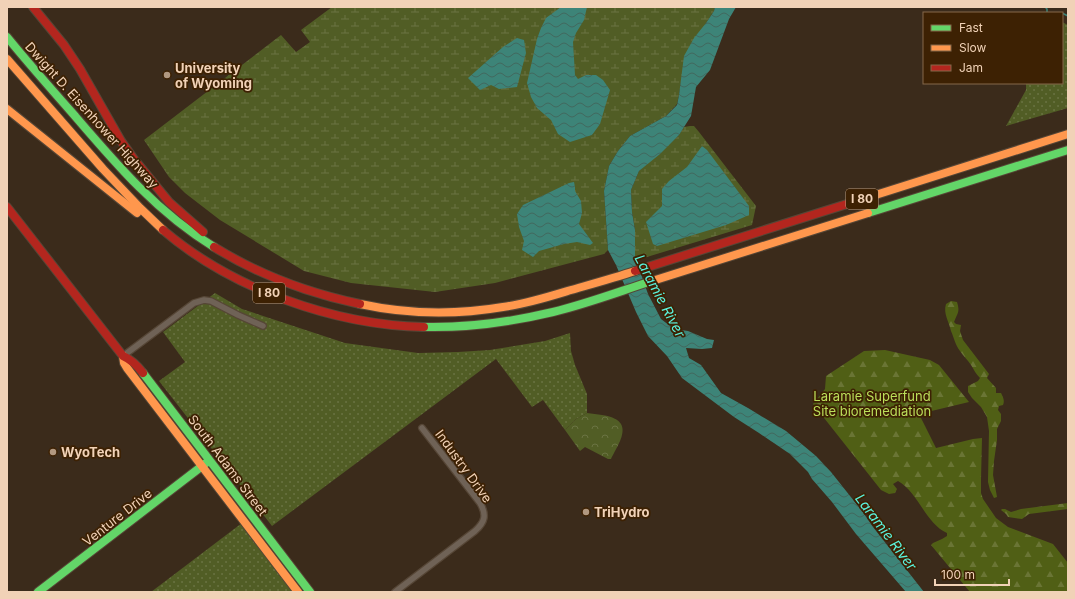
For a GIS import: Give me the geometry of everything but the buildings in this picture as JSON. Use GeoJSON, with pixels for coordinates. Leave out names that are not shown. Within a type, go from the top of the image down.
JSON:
{"type":"FeatureCollection","features":[{"type":"Feature","properties":{"kind":"main road"},"geometry":{"type":"LineString","coordinates":[[33,7],[64,45],[80,69],[121,141],[169,202],[200,230],[237,256],[268,271],[349,302]]}},
{"type":"Feature","properties":{"kind":"main road","name":"Dwight D. Eisenhower Highway"},"geometry":{"type":"LineString","coordinates":[[7,37],[98,144],[133,181],[175,220],[212,246],[249,268],[309,292],[377,307],[431,312],[491,309],[530,302],[612,278],[1068,134]]}},
{"type":"Feature","properties":{"kind":"main road","name":"Dwight D. Eisenhower Highway"},"geometry":{"type":"LineString","coordinates":[[7,59],[93,159],[145,213],[171,237],[185,247],[225,272],[256,288],[294,302],[331,313],[372,322],[414,327],[456,327],[497,323],[542,315],[664,278],[1068,150]]}},
{"type":"Feature","properties":{"kind":"main road"},"geometry":{"type":"LineString","coordinates":[[7,109],[150,223],[171,237]]}},
{"type":"Feature","properties":{"kind":"main road","name":"South Adams Street"},"geometry":{"type":"LineString","coordinates":[[7,207],[123,356],[135,363],[310,592]]}},
{"type":"Feature","properties":{"kind":"main road","name":"South Adams Street"},"geometry":{"type":"LineString","coordinates":[[123,356],[124,363],[127,368],[298,592]]}},
{"type":"Feature","properties":{"kind":"main road","name":"Venture Drive"},"geometry":{"type":"LineString","coordinates":[[38,592],[210,460]]}},
{"type":"Feature","properties":{"kind":"street"},"geometry":{"type":"LineString","coordinates":[[123,356],[199,300],[211,301],[238,316],[263,326]]}},
{"type":"Feature","properties":{"kind":"street","name":"Industry Drive"},"geometry":{"type":"LineString","coordinates":[[395,592],[475,531],[483,523],[484,518],[480,503],[422,428]]}},
{"type":"Feature","properties":{"kind":"green space"},"geometry":{"type":"Polygon","coordinates":[[[332,7],[715,7],[706,23],[681,82],[677,104],[666,116],[630,136],[618,151],[609,166],[604,191],[608,250],[604,254],[495,283],[435,292],[351,283],[304,271],[220,220],[185,193],[169,177],[144,140],[281,35],[296,52],[310,42],[301,30],[332,7]]]}},
{"type":"Feature","properties":{"kind":"green space"},"geometry":{"type":"Polygon","coordinates":[[[1063,22],[1068,25],[1068,108],[1006,126],[1026,90],[1026,84],[1063,84],[1063,22]]]}},
{"type":"Feature","properties":{"kind":"green space"},"geometry":{"type":"Polygon","coordinates":[[[694,126],[699,132],[756,206],[752,225],[637,260],[635,257],[635,230],[631,190],[639,171],[678,136],[684,127],[694,126]]]}},
{"type":"Feature","properties":{"kind":"green space"},"geometry":{"type":"Polygon","coordinates":[[[215,293],[242,309],[345,343],[418,353],[490,350],[545,341],[570,333],[571,351],[587,394],[587,413],[576,419],[565,430],[543,400],[532,407],[496,359],[272,526],[159,381],[185,362],[163,332],[215,293]]]}},
{"type":"Feature","properties":{"kind":"green space"},"geometry":{"type":"Polygon","coordinates":[[[951,301],[957,302],[958,310],[954,322],[961,325],[960,331],[963,340],[989,374],[987,378],[996,388],[996,393],[1001,393],[1004,399],[1003,405],[999,406],[998,410],[1001,414],[1001,421],[997,429],[994,461],[993,475],[997,497],[994,498],[988,482],[989,431],[987,417],[981,407],[968,392],[968,386],[978,381],[980,378],[961,353],[955,341],[945,311],[946,304],[951,301]]]}},
{"type":"Feature","properties":{"kind":"green space","name":"Laramie Superfund Site bioremediation"},"geometry":{"type":"Polygon","coordinates":[[[885,350],[930,360],[939,365],[969,402],[919,414],[936,448],[982,438],[981,493],[983,499],[996,518],[1008,527],[1053,544],[1068,563],[1068,592],[970,592],[931,545],[947,536],[947,533],[933,523],[911,492],[898,481],[893,484],[897,489],[895,493],[889,494],[881,490],[813,404],[825,389],[826,376],[864,351],[885,350]]]}},
{"type":"Feature","properties":{"kind":"green space"},"geometry":{"type":"Polygon","coordinates":[[[587,413],[612,418],[619,421],[622,426],[623,432],[621,438],[611,459],[608,459],[585,447],[580,451],[565,430],[576,419],[587,413]]]}},
{"type":"Feature","properties":{"kind":"green space"},"geometry":{"type":"Polygon","coordinates":[[[1068,503],[1068,509],[1029,514],[1022,519],[1008,517],[1001,510],[1005,509],[1011,512],[1021,509],[1068,503]]]}},
{"type":"Feature","properties":{"kind":"green space"},"geometry":{"type":"Polygon","coordinates":[[[242,523],[294,592],[151,592],[242,523]]]}},
{"type":"Feature","properties":{"kind":"water"},"geometry":{"type":"Polygon","coordinates":[[[561,7],[587,7],[584,20],[576,33],[573,42],[575,75],[578,79],[586,75],[596,75],[603,80],[610,90],[600,124],[592,135],[570,142],[558,134],[551,120],[537,108],[531,97],[527,83],[541,28],[546,18],[561,7]]]}},
{"type":"Feature","properties":{"kind":"water"},"geometry":{"type":"Polygon","coordinates":[[[715,7],[736,7],[729,19],[710,70],[696,87],[691,116],[679,135],[660,154],[639,171],[631,190],[635,230],[635,257],[648,294],[661,319],[674,329],[688,331],[707,339],[714,340],[712,348],[686,348],[689,358],[701,365],[721,393],[786,431],[816,456],[831,472],[862,511],[924,592],[906,592],[856,534],[808,472],[790,454],[734,417],[682,378],[667,356],[648,336],[608,250],[604,191],[609,166],[618,151],[630,136],[666,116],[677,105],[684,56],[694,38],[714,11],[715,7]]]}},
{"type":"Feature","properties":{"kind":"water"},"geometry":{"type":"Polygon","coordinates":[[[517,38],[524,40],[526,53],[517,87],[499,89],[491,85],[480,90],[468,78],[503,47],[517,38]]]}},
{"type":"Feature","properties":{"kind":"water"},"geometry":{"type":"Polygon","coordinates":[[[702,146],[707,150],[749,206],[749,215],[726,225],[657,246],[653,244],[646,222],[662,206],[662,189],[669,181],[687,167],[702,146]]]}},
{"type":"Feature","properties":{"kind":"water"},"geometry":{"type":"Polygon","coordinates":[[[574,182],[575,191],[581,201],[582,213],[579,224],[593,243],[590,245],[577,242],[564,244],[539,251],[533,257],[522,250],[524,241],[519,227],[517,214],[523,205],[574,182]]]}},
{"type":"Feature","properties":{"kind":"waterway"},"geometry":{"type":"LineString","coordinates":[[1045,7],[1047,12]]}},
{"type":"Feature","properties":{"kind":"waterway"},"geometry":{"type":"LineString","coordinates":[[1063,14],[1068,16]]}},
{"type":"Feature","properties":{"kind":"traffic: fast"},"geometry":{"type":"LineString","coordinates":[[7,37],[139,187],[156,204],[194,234],[214,247]]}},
{"type":"Feature","properties":{"kind":"traffic: fast"},"geometry":{"type":"LineString","coordinates":[[868,213],[1068,150]]}},
{"type":"Feature","properties":{"kind":"traffic: fast"},"geometry":{"type":"LineString","coordinates":[[424,327],[473,325],[537,316],[578,305],[649,282]]}},
{"type":"Feature","properties":{"kind":"traffic: fast"},"geometry":{"type":"LineString","coordinates":[[143,373],[310,592]]}},
{"type":"Feature","properties":{"kind":"traffic: fast"},"geometry":{"type":"LineString","coordinates":[[38,592],[206,463]]}},
{"type":"Feature","properties":{"kind":"traffic: slow"},"geometry":{"type":"LineString","coordinates":[[7,59],[103,169],[163,230]]}},
{"type":"Feature","properties":{"kind":"traffic: slow"},"geometry":{"type":"LineString","coordinates":[[7,109],[137,213]]}},
{"type":"Feature","properties":{"kind":"traffic: slow"},"geometry":{"type":"LineString","coordinates":[[866,198],[1068,134]]}},
{"type":"Feature","properties":{"kind":"traffic: slow"},"geometry":{"type":"LineString","coordinates":[[649,282],[868,213]]}},
{"type":"Feature","properties":{"kind":"traffic: slow"},"geometry":{"type":"LineString","coordinates":[[360,304],[395,310],[431,312],[485,310],[537,300],[635,271]]}},
{"type":"Feature","properties":{"kind":"traffic: slow"},"geometry":{"type":"LineString","coordinates":[[123,356],[124,363],[127,368],[298,592]]}},
{"type":"Feature","properties":{"kind":"traffic: jam"},"geometry":{"type":"LineString","coordinates":[[33,7],[64,45],[80,69],[121,141],[133,158],[169,202],[203,232]]}},
{"type":"Feature","properties":{"kind":"traffic: jam"},"geometry":{"type":"LineString","coordinates":[[635,271],[866,198]]}},
{"type":"Feature","properties":{"kind":"traffic: jam"},"geometry":{"type":"LineString","coordinates":[[7,207],[123,356],[134,363],[143,373]]}},
{"type":"Feature","properties":{"kind":"traffic: jam"},"geometry":{"type":"LineString","coordinates":[[163,230],[190,251],[220,270],[252,286],[286,300],[320,311],[355,319],[390,325],[424,327]]}},
{"type":"Feature","properties":{"kind":"traffic: jam"},"geometry":{"type":"LineString","coordinates":[[214,247],[249,267],[267,275],[321,295],[360,304]]}},
{"type":"Feature","properties":{"kind":"place","name":"University of Wyoming"},"geometry":{"type":"Point","coordinates":[167,75]}},
{"type":"Feature","properties":{"kind":"place","name":"WyoTech"},"geometry":{"type":"Point","coordinates":[53,452]}},
{"type":"Feature","properties":{"kind":"place","name":"TriHydro"},"geometry":{"type":"Point","coordinates":[586,512]}},
{"type":"Feature","properties":{"kind":"water label","name":"Laramie River"},"geometry":{"type":"Point","coordinates":[660,296]}},
{"type":"Feature","properties":{"kind":"water label","name":"Laramie River"},"geometry":{"type":"Point","coordinates":[886,532]}}]}
